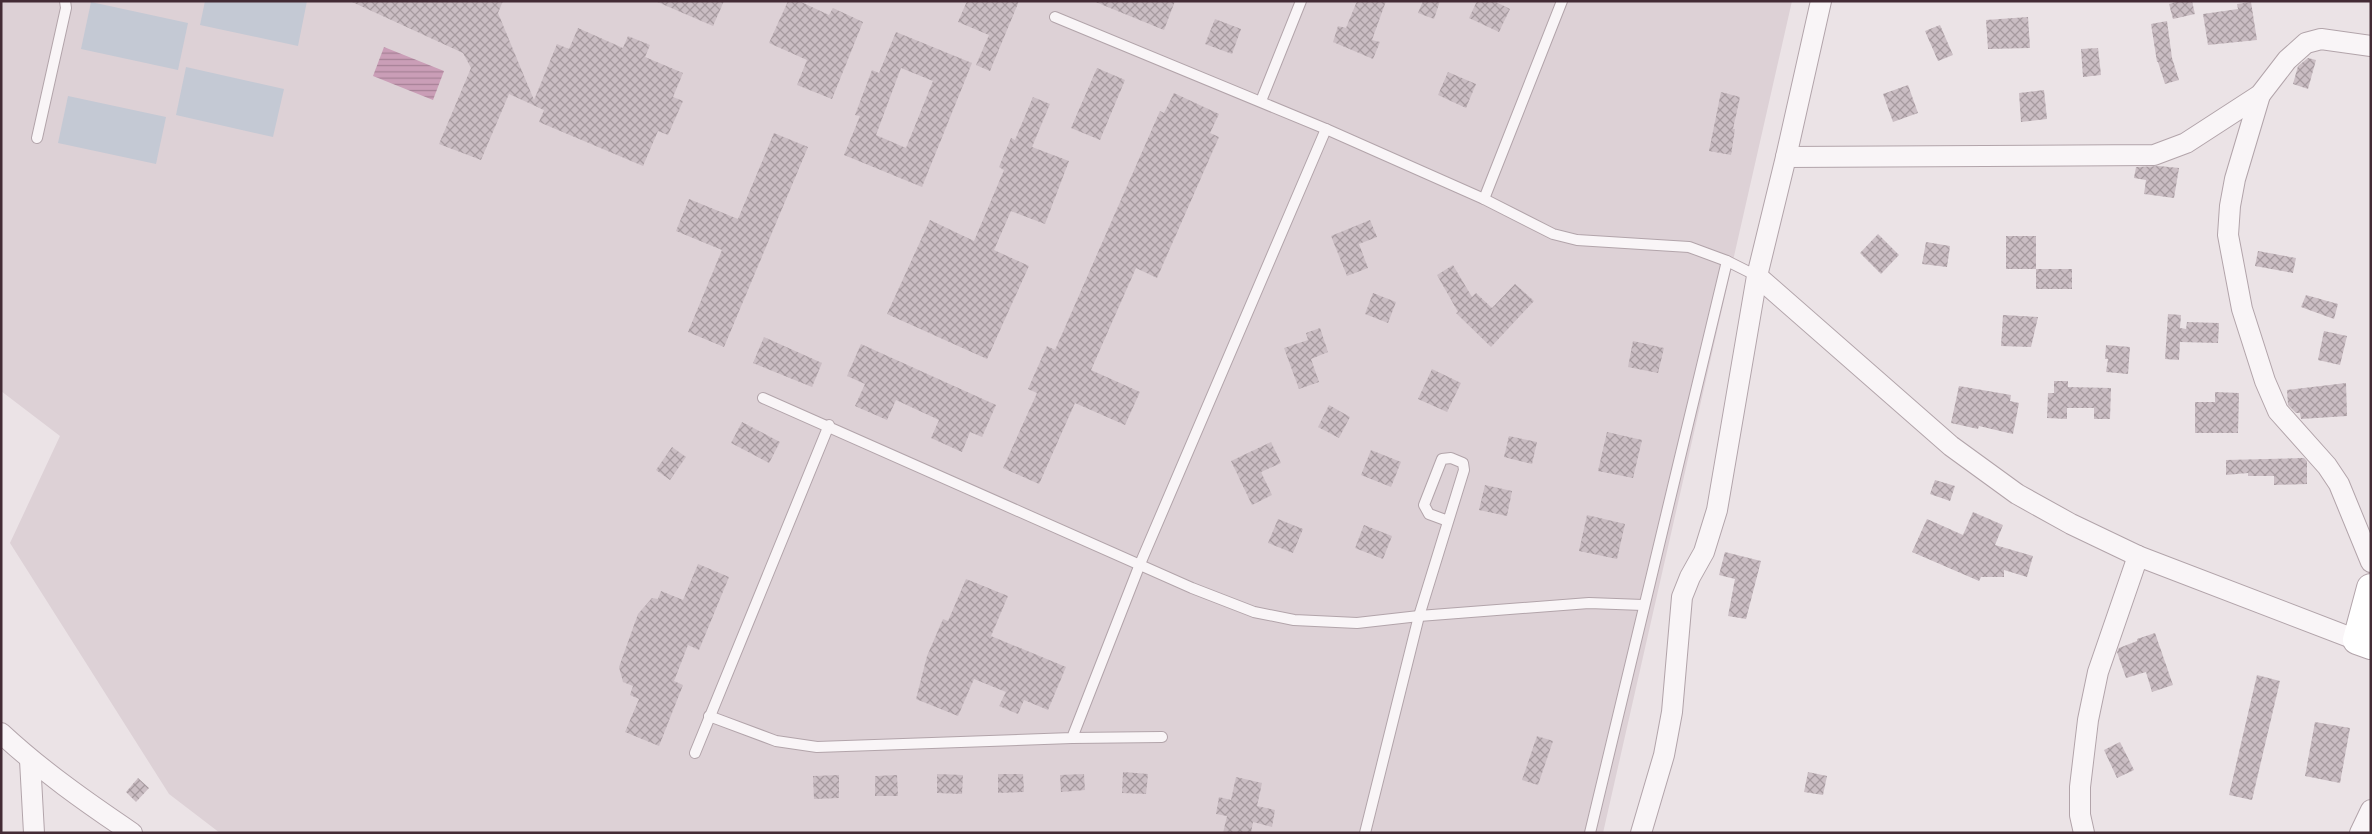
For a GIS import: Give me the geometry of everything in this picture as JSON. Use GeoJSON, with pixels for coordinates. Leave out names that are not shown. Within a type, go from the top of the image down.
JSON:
{"type":"FeatureCollection","features":[{"type":"Feature","properties":{"kind":"street"},"geometry":{"type":"LineString","coordinates":[[1641,833],[1664,755],[1672,712],[1682,598],[1690,577],[1704,552],[1717,510],[1757,276],[1821,1]]}},
{"type":"Feature","properties":{"kind":"street"},"geometry":{"type":"LineString","coordinates":[[1786,157],[2154,155],[2186,143],[2260,95],[2287,60],[2306,43],[2321,39],[2371,46]]}},
{"type":"Feature","properties":{"kind":"street"},"geometry":{"type":"LineString","coordinates":[[2260,95],[2235,179],[2230,206],[2228,235],[2242,309],[2264,380],[2278,411],[2327,466],[2340,484],[2371,562]]}},
{"type":"Feature","properties":{"kind":"street"},"geometry":{"type":"LineString","coordinates":[[1757,276],[1876,381],[1977,466],[2024,498],[2071,524],[2138,556],[2364,643],[2371,588]]}},
{"type":"Feature","properties":{"kind":"street"},"geometry":{"type":"LineString","coordinates":[[2084,833],[2080,814],[2080,787],[2090,710],[2098,672],[2138,556]]}},
{"type":"Feature","properties":{"kind":"street"},"geometry":{"type":"LineString","coordinates":[[1,733],[17,753],[132,833]]}},
{"type":"Feature","properties":{"kind":"street"},"geometry":{"type":"LineString","coordinates":[[17,753],[34,833]]}},
{"type":"Feature","properties":{"kind":"street"},"geometry":{"type":"LineString","coordinates":[[2360,833],[2371,810]]}},
{"type":"Feature","properties":{"kind":"lane"},"geometry":{"type":"LineString","coordinates":[[37,138],[66,8],[65,1]]}},
{"type":"Feature","properties":{"kind":"lane"},"geometry":{"type":"LineString","coordinates":[[1261,101],[1301,1]]}},
{"type":"Feature","properties":{"kind":"lane"},"geometry":{"type":"LineString","coordinates":[[1484,199],[1562,1]]}},
{"type":"Feature","properties":{"kind":"lane"},"geometry":{"type":"LineString","coordinates":[[1056,17],[1326,129],[1484,199],[1552,234],[1568,238],[1689,247],[1727,261],[1757,276]]}},
{"type":"Feature","properties":{"kind":"lane"},"geometry":{"type":"LineString","coordinates":[[1072,738],[1140,564],[1326,129]]}},
{"type":"Feature","properties":{"kind":"lane"},"geometry":{"type":"LineString","coordinates":[[1590,833],[1643,605],[1727,261]]}},
{"type":"Feature","properties":{"kind":"lane"},"geometry":{"type":"LineString","coordinates":[[763,398],[829,425],[1192,588],[1254,612],[1294,620],[1357,623],[1419,616],[1589,603],[1643,605]]}},
{"type":"Feature","properties":{"kind":"lane"},"geometry":{"type":"LineString","coordinates":[[695,753],[829,425]]}},
{"type":"Feature","properties":{"kind":"lane"},"geometry":{"type":"LineString","coordinates":[[1365,833],[1419,616],[1464,470],[1464,463],[1450,458],[1442,459],[1424,505],[1429,514],[1448,520]]}},
{"type":"Feature","properties":{"kind":"lane"},"geometry":{"type":"LineString","coordinates":[[709,716],[776,741],[817,747],[1162,736]]}},
{"type":"Feature","properties":{"kind":"shaded area"},"geometry":{"type":"Polygon","coordinates":[[[1,1],[1792,1],[1603,833],[220,833],[169,794],[10,543],[60,436],[1,391],[1,1]]]}},
{"type":"Feature","properties":{"kind":"shaded area"},"geometry":{"type":"Polygon","coordinates":[[[205,1],[307,1],[298,46],[200,25],[205,1]]]}},
{"type":"Feature","properties":{"kind":"shaded area"},"geometry":{"type":"Polygon","coordinates":[[[91,2],[188,23],[178,70],[81,49],[91,2]]]}},
{"type":"Feature","properties":{"kind":"shaded area"},"geometry":{"type":"Polygon","coordinates":[[[384,47],[444,71],[433,100],[373,76],[384,47]]]}},
{"type":"Feature","properties":{"kind":"shaded area"},"geometry":{"type":"Polygon","coordinates":[[[186,67],[284,89],[273,137],[176,115],[186,67]]]}},
{"type":"Feature","properties":{"kind":"shaded area"},"geometry":{"type":"Polygon","coordinates":[[[68,96],[166,117],[156,164],[58,143],[68,96]]]}},
{"type":"Feature","properties":{"kind":"building"},"geometry":{"type":"Polygon","coordinates":[[[350,1],[503,1],[498,13],[534,100],[557,44],[569,49],[578,28],[623,48],[628,36],[650,45],[645,57],[683,73],[673,97],[683,101],[668,135],[658,131],[643,166],[539,122],[544,110],[509,94],[481,160],[439,144],[471,68],[463,53],[350,1]]]}},
{"type":"Feature","properties":{"kind":"building"},"geometry":{"type":"Polygon","coordinates":[[[655,1],[724,1],[713,26],[655,1]]]}},
{"type":"Feature","properties":{"kind":"building"},"geometry":{"type":"Polygon","coordinates":[[[788,1],[799,1],[829,15],[833,8],[863,22],[832,99],[797,85],[807,60],[769,43],[788,1]]]}},
{"type":"Feature","properties":{"kind":"building"},"geometry":{"type":"Polygon","coordinates":[[[967,1],[1019,1],[990,71],[976,65],[989,35],[958,22],[967,1]]]}},
{"type":"Feature","properties":{"kind":"building"},"geometry":{"type":"Polygon","coordinates":[[[1093,1],[1175,1],[1164,30],[1093,1]]]}},
{"type":"Feature","properties":{"kind":"building"},"geometry":{"type":"Polygon","coordinates":[[[1357,1],[1386,1],[1372,40],[1380,42],[1373,59],[1333,42],[1338,26],[1346,28],[1357,1]]]}},
{"type":"Feature","properties":{"kind":"building"},"geometry":{"type":"Polygon","coordinates":[[[1423,1],[1440,1],[1434,19],[1418,13],[1423,1]]]}},
{"type":"Feature","properties":{"kind":"building"},"geometry":{"type":"Polygon","coordinates":[[[1477,1],[1494,1],[1510,9],[1499,32],[1469,18],[1477,1]]]}},
{"type":"Feature","properties":{"kind":"building"},"geometry":{"type":"Polygon","coordinates":[[[2179,1],[2192,1],[2195,14],[2173,19],[2169,4],[2179,1]]]}},
{"type":"Feature","properties":{"kind":"building"},"geometry":{"type":"Polygon","coordinates":[[[2251,2],[2257,40],[2208,45],[2203,14],[2238,9],[2237,4],[2251,2]]]}},
{"type":"Feature","properties":{"kind":"building"},"geometry":{"type":"Polygon","coordinates":[[[2028,17],[2030,48],[1988,49],[1986,20],[2028,17]]]}},
{"type":"Feature","properties":{"kind":"building"},"geometry":{"type":"Polygon","coordinates":[[[1215,19],[1241,29],[1232,54],[1205,44],[1215,19]]]}},
{"type":"Feature","properties":{"kind":"building"},"geometry":{"type":"Polygon","coordinates":[[[2167,21],[2172,58],[2179,80],[2165,84],[2157,62],[2151,24],[2167,21]]]}},
{"type":"Feature","properties":{"kind":"building"},"geometry":{"type":"Polygon","coordinates":[[[1940,25],[1953,55],[1938,61],[1925,31],[1940,25]]]}},
{"type":"Feature","properties":{"kind":"building"},"geometry":{"type":"Polygon","coordinates":[[[896,32],[972,63],[922,187],[844,155],[860,116],[855,115],[872,70],[879,73],[896,32]],[[901,68],[876,135],[906,148],[933,81],[901,68]]]}},
{"type":"Feature","properties":{"kind":"building"},"geometry":{"type":"Polygon","coordinates":[[[2098,48],[2101,75],[2083,77],[2081,49],[2098,48]]]}},
{"type":"Feature","properties":{"kind":"building"},"geometry":{"type":"Polygon","coordinates":[[[2308,58],[2316,60],[2308,89],[2293,84],[2298,66],[2308,58]]]}},
{"type":"Feature","properties":{"kind":"building"},"geometry":{"type":"Polygon","coordinates":[[[1097,68],[1125,80],[1100,140],[1071,128],[1097,68]]]}},
{"type":"Feature","properties":{"kind":"building"},"geometry":{"type":"Polygon","coordinates":[[[1448,72],[1476,84],[1466,108],[1438,95],[1448,72]]]}},
{"type":"Feature","properties":{"kind":"building"},"geometry":{"type":"Polygon","coordinates":[[[1908,85],[1918,113],[1893,122],[1883,94],[1908,85]]]}},
{"type":"Feature","properties":{"kind":"building"},"geometry":{"type":"Polygon","coordinates":[[[2044,90],[2047,119],[2021,122],[2019,93],[2044,90]]]}},
{"type":"Feature","properties":{"kind":"building"},"geometry":{"type":"Polygon","coordinates":[[[1721,92],[1740,97],[1733,129],[1735,129],[1731,155],[1709,151],[1721,92]]]}},
{"type":"Feature","properties":{"kind":"building"},"geometry":{"type":"Polygon","coordinates":[[[1174,93],[1219,114],[1210,133],[1219,137],[1157,278],[1136,268],[1091,370],[1140,392],[1125,425],[1075,403],[1039,484],[1003,468],[1037,393],[1028,389],[1047,346],[1055,350],[1160,111],[1164,113],[1174,93]]]}},
{"type":"Feature","properties":{"kind":"building"},"geometry":{"type":"Polygon","coordinates":[[[1033,97],[1050,104],[1032,147],[1069,161],[1045,224],[1011,211],[994,250],[1029,266],[987,359],[887,314],[930,220],[974,241],[1004,170],[999,167],[1011,138],[1015,140],[1033,97]]]}},
{"type":"Feature","properties":{"kind":"building"},"geometry":{"type":"Polygon","coordinates":[[[774,133],[808,147],[724,347],[688,332],[722,250],[676,231],[689,199],[738,219],[774,133]]]}},
{"type":"Feature","properties":{"kind":"building"},"geometry":{"type":"Polygon","coordinates":[[[2159,166],[2179,168],[2174,198],[2144,194],[2146,180],[2134,178],[2136,167],[2159,166]]]}},
{"type":"Feature","properties":{"kind":"building"},"geometry":{"type":"Polygon","coordinates":[[[1370,220],[1377,237],[1359,244],[1368,268],[1347,276],[1331,236],[1370,220]]]}},
{"type":"Feature","properties":{"kind":"building"},"geometry":{"type":"Polygon","coordinates":[[[1878,234],[1899,255],[1881,274],[1860,253],[1878,234]]]}},
{"type":"Feature","properties":{"kind":"building"},"geometry":{"type":"Polygon","coordinates":[[[2006,236],[2036,236],[2036,269],[2006,269],[2006,236]]]}},
{"type":"Feature","properties":{"kind":"building"},"geometry":{"type":"Polygon","coordinates":[[[1926,242],[1950,246],[1947,267],[1922,264],[1926,242]]]}},
{"type":"Feature","properties":{"kind":"building"},"geometry":{"type":"Polygon","coordinates":[[[2258,251],[2296,258],[2293,273],[2255,266],[2258,251]]]}},
{"type":"Feature","properties":{"kind":"building"},"geometry":{"type":"Polygon","coordinates":[[[1453,265],[1472,297],[1476,293],[1492,308],[1515,284],[1534,301],[1491,347],[1456,313],[1458,312],[1437,275],[1453,265]]]}},
{"type":"Feature","properties":{"kind":"building"},"geometry":{"type":"Polygon","coordinates":[[[2036,269],[2072,269],[2072,289],[2036,289],[2036,269]]]}},
{"type":"Feature","properties":{"kind":"building"},"geometry":{"type":"Polygon","coordinates":[[[1373,293],[1396,302],[1388,323],[1365,314],[1373,293]]]}},
{"type":"Feature","properties":{"kind":"building"},"geometry":{"type":"Polygon","coordinates":[[[2306,295],[2338,304],[2334,319],[2301,307],[2306,295]]]}},
{"type":"Feature","properties":{"kind":"building"},"geometry":{"type":"Polygon","coordinates":[[[2168,314],[2181,315],[2180,328],[2186,329],[2187,322],[2219,323],[2218,343],[2180,342],[2179,360],[2165,359],[2168,314]]]}},
{"type":"Feature","properties":{"kind":"building"},"geometry":{"type":"Polygon","coordinates":[[[2003,315],[2038,317],[2031,347],[2001,346],[2003,315]]]}},
{"type":"Feature","properties":{"kind":"building"},"geometry":{"type":"Polygon","coordinates":[[[1320,328],[1328,352],[1311,359],[1319,382],[1299,389],[1284,348],[1308,340],[1306,333],[1320,328]]]}},
{"type":"Feature","properties":{"kind":"building"},"geometry":{"type":"Polygon","coordinates":[[[2324,331],[2347,336],[2340,365],[2318,360],[2324,331]]]}},
{"type":"Feature","properties":{"kind":"building"},"geometry":{"type":"Polygon","coordinates":[[[764,337],[822,363],[812,387],[753,363],[764,337]]]}},
{"type":"Feature","properties":{"kind":"building"},"geometry":{"type":"Polygon","coordinates":[[[1633,341],[1664,348],[1658,373],[1628,367],[1633,341]]]}},
{"type":"Feature","properties":{"kind":"building"},"geometry":{"type":"Polygon","coordinates":[[[861,344],[996,405],[982,437],[970,432],[962,452],[931,438],[939,420],[896,400],[887,420],[855,406],[865,384],[847,376],[861,344]]]}},
{"type":"Feature","properties":{"kind":"building"},"geometry":{"type":"Polygon","coordinates":[[[2106,345],[2130,347],[2128,374],[2106,372],[2108,359],[2105,359],[2106,345]]]}},
{"type":"Feature","properties":{"kind":"building"},"geometry":{"type":"Polygon","coordinates":[[[1432,369],[1461,383],[1447,412],[1418,399],[1432,369]]]}},
{"type":"Feature","properties":{"kind":"building"},"geometry":{"type":"Polygon","coordinates":[[[2054,381],[2068,381],[2068,387],[2111,388],[2110,419],[2094,419],[2094,408],[2067,408],[2067,419],[2047,418],[2048,393],[2054,393],[2054,381]]]}},
{"type":"Feature","properties":{"kind":"building"},"geometry":{"type":"Polygon","coordinates":[[[2346,383],[2347,416],[2301,419],[2300,413],[2296,413],[2288,405],[2287,390],[2346,383]]]}},
{"type":"Feature","properties":{"kind":"building"},"geometry":{"type":"Polygon","coordinates":[[[1959,386],[2011,395],[2010,401],[2019,403],[2013,434],[1979,426],[1978,429],[1951,423],[1959,386]]]}},
{"type":"Feature","properties":{"kind":"building"},"geometry":{"type":"Polygon","coordinates":[[[2215,392],[2239,393],[2238,433],[2195,433],[2195,402],[2215,402],[2215,392]]]}},
{"type":"Feature","properties":{"kind":"building"},"geometry":{"type":"Polygon","coordinates":[[[1329,405],[1350,417],[1339,438],[1318,427],[1329,405]]]}},
{"type":"Feature","properties":{"kind":"building"},"geometry":{"type":"Polygon","coordinates":[[[742,422],[780,442],[769,463],[731,443],[742,422]]]}},
{"type":"Feature","properties":{"kind":"building"},"geometry":{"type":"Polygon","coordinates":[[[1607,432],[1642,440],[1633,478],[1598,471],[1607,432]]]}},
{"type":"Feature","properties":{"kind":"building"},"geometry":{"type":"Polygon","coordinates":[[[1509,436],[1537,442],[1532,464],[1504,457],[1509,436]]]}},
{"type":"Feature","properties":{"kind":"building"},"geometry":{"type":"Polygon","coordinates":[[[1271,442],[1281,463],[1261,472],[1272,495],[1252,505],[1231,461],[1271,442]]]}},
{"type":"Feature","properties":{"kind":"building"},"geometry":{"type":"Polygon","coordinates":[[[672,447],[686,457],[670,480],[656,470],[672,447]]]}},
{"type":"Feature","properties":{"kind":"building"},"geometry":{"type":"Polygon","coordinates":[[[1371,450],[1401,462],[1391,487],[1361,475],[1371,450]]]}},
{"type":"Feature","properties":{"kind":"building"},"geometry":{"type":"Polygon","coordinates":[[[2304,458],[2307,461],[2307,484],[2274,485],[2274,476],[2248,476],[2248,473],[2226,475],[2226,460],[2304,458]]]}},
{"type":"Feature","properties":{"kind":"building"},"geometry":{"type":"Polygon","coordinates":[[[1935,480],[1955,486],[1950,501],[1930,494],[1935,480]]]}},
{"type":"Feature","properties":{"kind":"building"},"geometry":{"type":"Polygon","coordinates":[[[1485,485],[1512,491],[1507,516],[1479,510],[1485,485]]]}},
{"type":"Feature","properties":{"kind":"building"},"geometry":{"type":"Polygon","coordinates":[[[1973,512],[2003,525],[1995,545],[2033,556],[2027,577],[2004,570],[2004,577],[1981,577],[1979,581],[1912,552],[1927,519],[1963,535],[1973,512]]]}},
{"type":"Feature","properties":{"kind":"building"},"geometry":{"type":"Polygon","coordinates":[[[1587,515],[1625,524],[1617,559],[1579,551],[1587,515]]]}},
{"type":"Feature","properties":{"kind":"building"},"geometry":{"type":"Polygon","coordinates":[[[1278,519],[1303,529],[1293,553],[1268,543],[1278,519]]]}},
{"type":"Feature","properties":{"kind":"building"},"geometry":{"type":"Polygon","coordinates":[[[1364,525],[1392,536],[1383,559],[1355,548],[1364,525]]]}},
{"type":"Feature","properties":{"kind":"building"},"geometry":{"type":"Polygon","coordinates":[[[1725,552],[1761,561],[1746,619],[1728,616],[1735,579],[1719,575],[1725,552]]]}},
{"type":"Feature","properties":{"kind":"building"},"geometry":{"type":"Polygon","coordinates":[[[698,564],[729,577],[699,650],[688,645],[674,681],[683,685],[659,746],[625,732],[639,699],[630,695],[633,686],[623,682],[619,667],[638,614],[652,598],[658,599],[661,591],[683,600],[698,564]]]}},
{"type":"Feature","properties":{"kind":"building"},"geometry":{"type":"Polygon","coordinates":[[[966,579],[1008,596],[991,636],[1066,667],[1048,710],[1024,700],[1018,714],[999,706],[1006,692],[974,679],[958,716],[916,699],[927,656],[943,619],[948,621],[966,579]]]}},
{"type":"Feature","properties":{"kind":"building"},"geometry":{"type":"Polygon","coordinates":[[[2155,633],[2173,685],[2152,692],[2146,672],[2126,678],[2117,652],[2119,648],[2137,641],[2137,639],[2155,633]]]}},
{"type":"Feature","properties":{"kind":"building"},"geometry":{"type":"Polygon","coordinates":[[[2257,675],[2280,681],[2252,800],[2229,795],[2257,675]]]}},
{"type":"Feature","properties":{"kind":"building"},"geometry":{"type":"Polygon","coordinates":[[[2315,722],[2350,728],[2340,783],[2305,776],[2315,722]]]}},
{"type":"Feature","properties":{"kind":"building"},"geometry":{"type":"Polygon","coordinates":[[[1537,736],[1553,741],[1538,785],[1522,780],[1537,736]]]}},
{"type":"Feature","properties":{"kind":"building"},"geometry":{"type":"Polygon","coordinates":[[[2120,742],[2134,770],[2117,778],[2104,750],[2120,742]]]}},
{"type":"Feature","properties":{"kind":"building"},"geometry":{"type":"Polygon","coordinates":[[[1123,772],[1148,774],[1146,794],[1122,793],[1123,772]]]}},
{"type":"Feature","properties":{"kind":"building"},"geometry":{"type":"Polygon","coordinates":[[[1808,772],[1827,776],[1823,795],[1804,792],[1808,772]]]}},
{"type":"Feature","properties":{"kind":"building"},"geometry":{"type":"Polygon","coordinates":[[[937,774],[963,775],[962,794],[937,793],[937,774]]]}},
{"type":"Feature","properties":{"kind":"building"},"geometry":{"type":"Polygon","coordinates":[[[998,774],[1023,774],[1024,792],[998,793],[998,774]]]}},
{"type":"Feature","properties":{"kind":"building"},"geometry":{"type":"Polygon","coordinates":[[[1084,774],[1085,790],[1061,792],[1060,775],[1084,774]]]}},
{"type":"Feature","properties":{"kind":"building"},"geometry":{"type":"Polygon","coordinates":[[[839,775],[839,798],[814,799],[813,776],[839,775]]]}},
{"type":"Feature","properties":{"kind":"building"},"geometry":{"type":"Polygon","coordinates":[[[897,775],[898,796],[875,796],[875,776],[897,775]]]}},
{"type":"Feature","properties":{"kind":"building"},"geometry":{"type":"Polygon","coordinates":[[[1236,777],[1262,783],[1257,806],[1275,810],[1272,827],[1253,822],[1251,833],[1223,833],[1227,816],[1216,814],[1219,797],[1231,800],[1236,777]]]}},
{"type":"Feature","properties":{"kind":"building"},"geometry":{"type":"Polygon","coordinates":[[[138,778],[149,788],[136,802],[126,792],[138,778]]]}}]}
